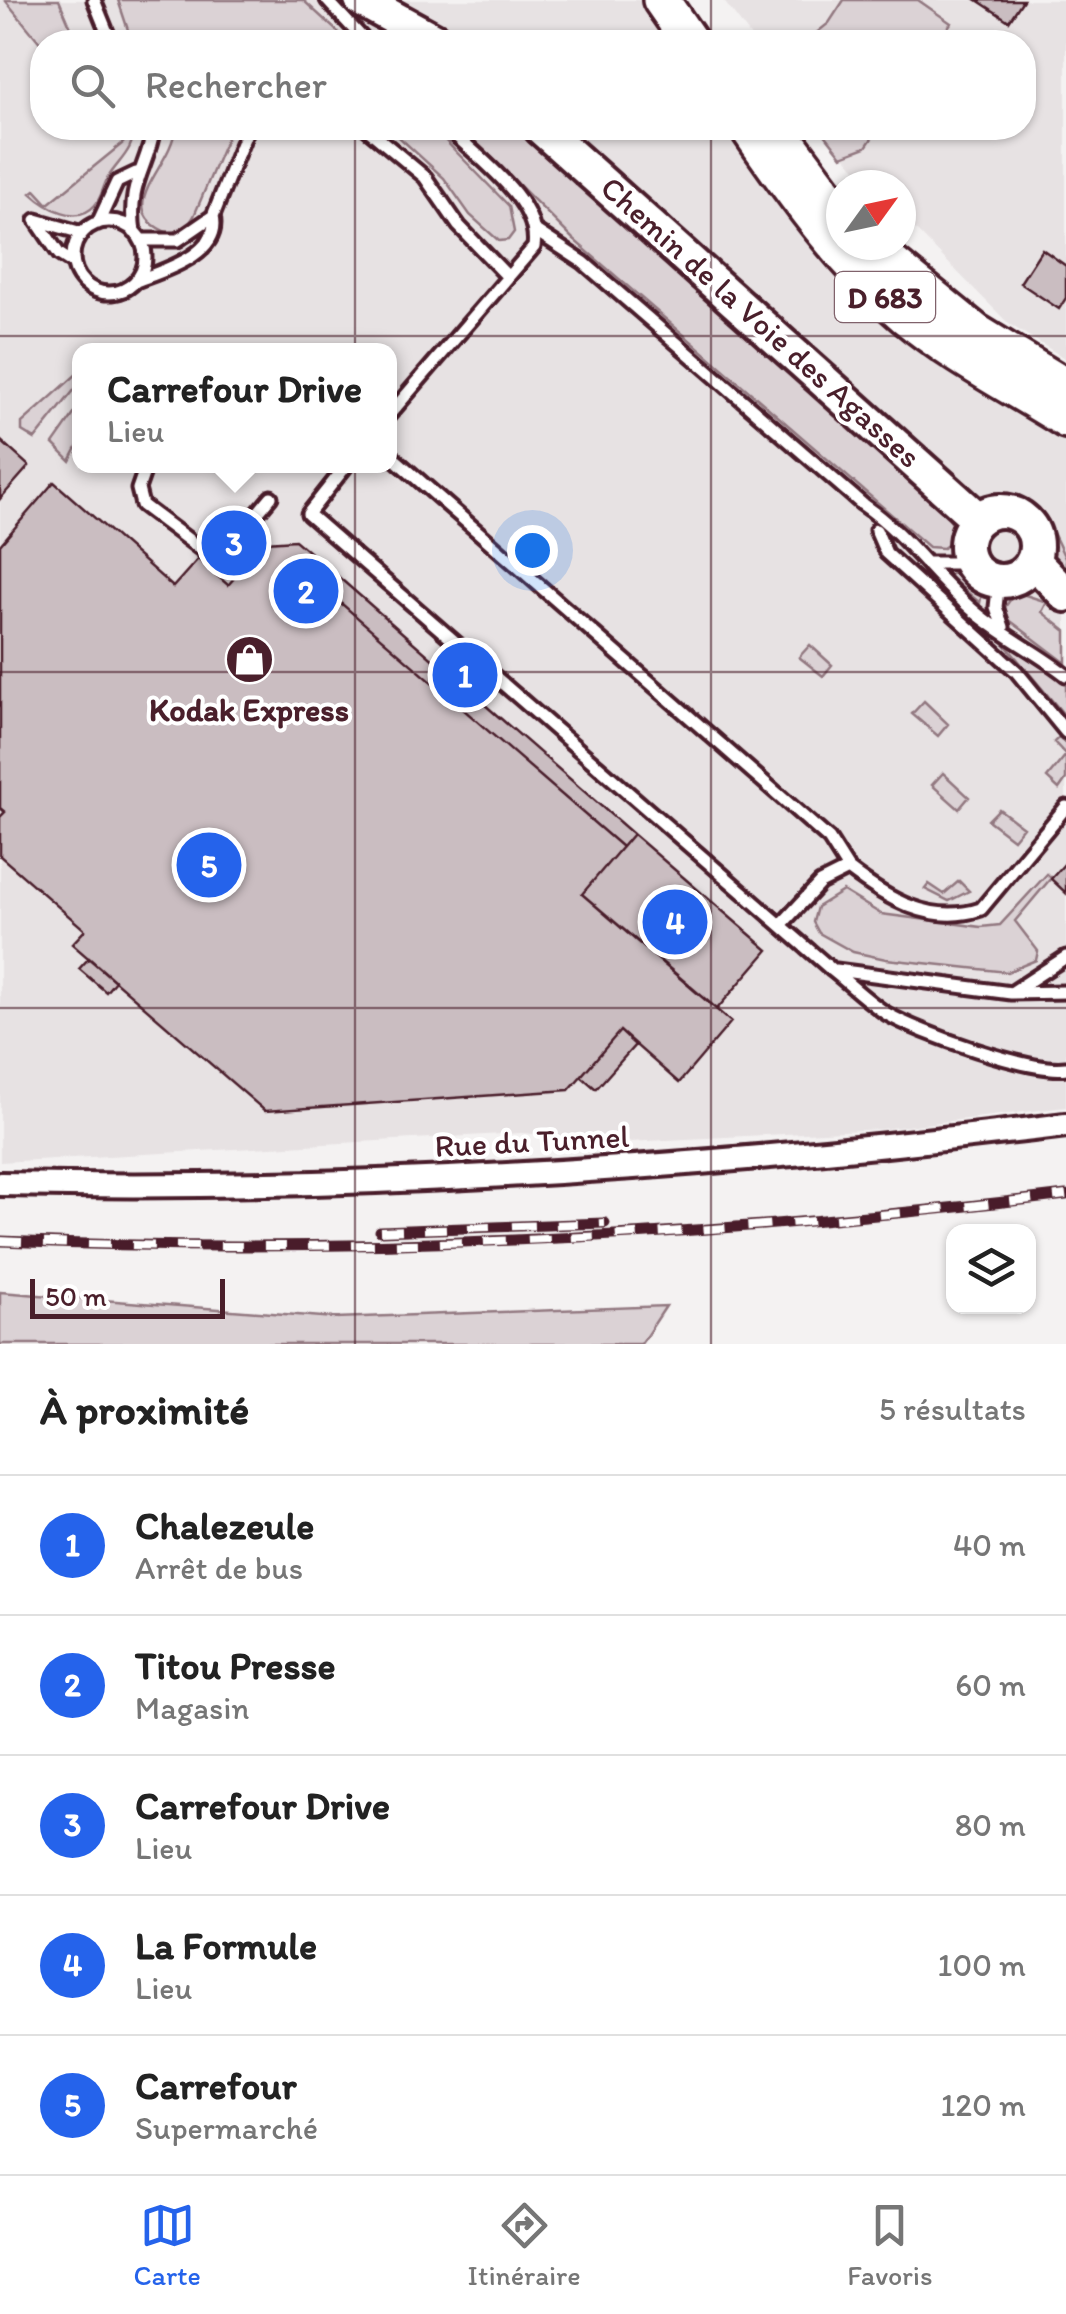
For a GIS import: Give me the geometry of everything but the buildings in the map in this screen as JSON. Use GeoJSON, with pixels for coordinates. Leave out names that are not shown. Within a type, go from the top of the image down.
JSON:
{"type":"FeatureCollection","features":[{"type":"Feature","properties":{"kind":"main road"},"geometry":{"type":"LineString","coordinates":[[660,0],[681,30]]}},
{"type":"Feature","properties":{"kind":"main road"},"geometry":{"type":"LineString","coordinates":[[689,0],[710,30]]}},
{"type":"Feature","properties":{"kind":"main road","name":"D 683"},"geometry":{"type":"LineString","coordinates":[[757,140],[846,259],[905,316],[952,351],[1066,420]]}},
{"type":"Feature","properties":{"kind":"main road"},"geometry":{"type":"LineString","coordinates":[[785,140],[826,194]]}},
{"type":"Feature","properties":{"kind":"main road","name":"D 683"},"geometry":{"type":"LineString","coordinates":[[887,260],[976,332],[1066,387]]}},
{"type":"Feature","properties":{"kind":"street"},"geometry":{"type":"LineString","coordinates":[[361,0],[417,30]]}},
{"type":"Feature","properties":{"kind":"street"},"geometry":{"type":"LineString","coordinates":[[385,0],[415,17],[428,30]]}},
{"type":"Feature","properties":{"kind":"street","name":"Chemin de la Voie des Agasses"},"geometry":{"type":"LineString","coordinates":[[554,140],[978,519]]}},
{"type":"Feature","properties":{"kind":"street"},"geometry":{"type":"LineString","coordinates":[[1000,510],[1022,518],[1035,537],[1032,561],[1019,576],[998,581],[979,573],[968,556],[967,536],[978,519],[1000,510]]}},
{"type":"Feature","properties":{"kind":"street"},"geometry":{"type":"LineString","coordinates":[[1032,561],[1066,596]]}},
{"type":"Feature","properties":{"kind":"street","name":"Rue du Tunnel"},"geometry":{"type":"LineString","coordinates":[[0,1184],[124,1187],[506,1178],[843,1152],[1066,1125]]}},
{"type":"Feature","properties":{"kind":"lane"},"geometry":{"type":"LineString","coordinates":[[94,0],[105,30]]}},
{"type":"Feature","properties":{"kind":"lane"},"geometry":{"type":"LineString","coordinates":[[99,14],[102,0]]}},
{"type":"Feature","properties":{"kind":"lane"},"geometry":{"type":"LineString","coordinates":[[327,0],[355,30]]}},
{"type":"Feature","properties":{"kind":"lane"},"geometry":{"type":"LineString","coordinates":[[136,282],[145,261],[132,212],[136,173],[149,140]]}},
{"type":"Feature","properties":{"kind":"lane"},"geometry":{"type":"LineString","coordinates":[[136,173],[117,182],[98,222],[82,233],[73,262],[77,274],[93,290],[116,293],[196,252],[213,231],[213,216],[243,140]]}},
{"type":"Feature","properties":{"kind":"lane"},"geometry":{"type":"LineString","coordinates":[[380,140],[425,178],[458,226],[508,277]]}},
{"type":"Feature","properties":{"kind":"lane"},"geometry":{"type":"LineString","coordinates":[[397,407],[534,247],[536,231],[525,206],[460,140]]}},
{"type":"Feature","properties":{"kind":"lane"},"geometry":{"type":"LineString","coordinates":[[98,222],[116,222],[138,236],[178,240],[213,216]]}},
{"type":"Feature","properties":{"kind":"lane"},"geometry":{"type":"LineString","coordinates":[[73,262],[59,254],[36,220],[82,233]]}},
{"type":"Feature","properties":{"kind":"lane"},"geometry":{"type":"LineString","coordinates":[[536,231],[583,262],[862,504],[899,529],[926,564],[978,615],[1066,675]]}},
{"type":"Feature","properties":{"kind":"lane"},"geometry":{"type":"LineString","coordinates":[[397,461],[829,839],[848,869],[897,904],[960,916],[981,909],[1066,807]]}},
{"type":"Feature","properties":{"kind":"lane"},"geometry":{"type":"LineString","coordinates":[[144,473],[138,489],[142,505],[214,559],[221,557],[271,498]]}},
{"type":"Feature","properties":{"kind":"lane"},"geometry":{"type":"LineString","coordinates":[[340,473],[308,514],[832,970],[888,1014],[1020,1064],[1050,1070],[1066,1068]]}},
{"type":"Feature","properties":{"kind":"lane"},"geometry":{"type":"LineString","coordinates":[[876,530],[886,553],[1016,671],[1066,732]]}},
{"type":"Feature","properties":{"kind":"lane"},"geometry":{"type":"LineString","coordinates":[[926,564],[955,563],[968,556]]}},
{"type":"Feature","properties":{"kind":"lane"},"geometry":{"type":"LineString","coordinates":[[998,581],[998,620],[1008,635]]}},
{"type":"Feature","properties":{"kind":"lane"},"geometry":{"type":"LineString","coordinates":[[781,925],[820,883],[848,869]]}},
{"type":"Feature","properties":{"kind":"lane"},"geometry":{"type":"LineString","coordinates":[[1011,993],[1066,957]]}},
{"type":"Feature","properties":{"kind":"lane"},"geometry":{"type":"LineString","coordinates":[[832,970],[1011,993],[1066,992]]}},
{"type":"Feature","properties":{"kind":"shaded area"},"geometry":{"type":"Polygon","coordinates":[[[0,0],[646,0],[666,30],[30,30],[30,140],[740,140],[816,252],[917,349],[1066,439],[1066,1107],[882,1129],[628,1142],[522,1133],[0,1162],[0,0]]]}},
{"type":"Feature","properties":{"kind":"shaded area"},"geometry":{"type":"Polygon","coordinates":[[[5,0],[59,0],[72,30],[30,30],[5,0]]]}},
{"type":"Feature","properties":{"kind":"shaded area"},"geometry":{"type":"Polygon","coordinates":[[[118,0],[303,0],[336,30],[128,30],[118,0]]]}},
{"type":"Feature","properties":{"kind":"shaded area"},"geometry":{"type":"Polygon","coordinates":[[[723,0],[1066,0],[1066,359],[1009,324],[916,230],[916,170],[858,170],[831,140],[1036,140],[1036,30],[746,30],[723,0]]]}},
{"type":"Feature","properties":{"kind":"shaded area"},"geometry":{"type":"Polygon","coordinates":[[[844,0],[918,0],[951,23],[946,30],[820,30],[844,0]]]}},
{"type":"Feature","properties":{"kind":"shaded area"},"geometry":{"type":"Polygon","coordinates":[[[121,140],[132,140],[88,211],[62,212],[45,204],[31,193],[35,190],[48,204],[123,143],[121,140]]]}},
{"type":"Feature","properties":{"kind":"shaded area"},"geometry":{"type":"Polygon","coordinates":[[[226,140],[194,216],[187,227],[171,234],[153,224],[144,213],[144,201],[172,143],[226,140]]]}},
{"type":"Feature","properties":{"kind":"shaded area"},"geometry":{"type":"Polygon","coordinates":[[[402,140],[445,140],[509,206],[514,232],[508,240],[499,241],[470,215],[444,178],[402,140]]]}},
{"type":"Feature","properties":{"kind":"shaded area"},"geometry":{"type":"Polygon","coordinates":[[[474,140],[538,140],[936,499],[953,524],[953,541],[943,548],[929,547],[573,239],[474,140]]]}},
{"type":"Feature","properties":{"kind":"shaded area"},"geometry":{"type":"Polygon","coordinates":[[[829,140],[871,140],[866,147],[842,156],[829,140]]]}},
{"type":"Feature","properties":{"kind":"shaded area"},"geometry":{"type":"Polygon","coordinates":[[[72,378],[72,393],[35,439],[22,431],[22,423],[72,378]]]}},
{"type":"Feature","properties":{"kind":"shaded area"},"geometry":{"type":"Polygon","coordinates":[[[72,417],[70,461],[53,444],[72,417]]]}},
{"type":"Feature","properties":{"kind":"shaded area"},"geometry":{"type":"Polygon","coordinates":[[[1047,520],[1066,560],[1066,573],[1053,557],[1047,520]]]}},
{"type":"Feature","properties":{"kind":"shaded area"},"geometry":{"type":"Polygon","coordinates":[[[959,570],[983,589],[980,603],[948,576],[959,570]]]}},
{"type":"Feature","properties":{"kind":"shaded area"},"geometry":{"type":"Polygon","coordinates":[[[1016,592],[1047,602],[1042,612],[1066,631],[1066,663],[1008,619],[1005,607],[1016,592]]]}},
{"type":"Feature","properties":{"kind":"shaded area"},"geometry":{"type":"Polygon","coordinates":[[[1003,642],[1066,683],[1066,717],[1003,642]]]}},
{"type":"Feature","properties":{"kind":"shaded area"},"geometry":{"type":"Polygon","coordinates":[[[810,645],[832,665],[823,676],[799,657],[810,645]]]}},
{"type":"Feature","properties":{"kind":"shaded area"},"geometry":{"type":"Polygon","coordinates":[[[924,701],[948,724],[938,736],[912,714],[924,701]]]}},
{"type":"Feature","properties":{"kind":"shaded area"},"geometry":{"type":"Polygon","coordinates":[[[1059,737],[1066,744],[1066,755],[1054,742],[1059,737]]]}},
{"type":"Feature","properties":{"kind":"shaded area"},"geometry":{"type":"Polygon","coordinates":[[[1066,755],[1066,779],[1059,789],[1047,778],[1066,755]]]}},
{"type":"Feature","properties":{"kind":"shaded area"},"geometry":{"type":"Polygon","coordinates":[[[943,773],[969,797],[959,809],[932,785],[943,773]]]}},
{"type":"Feature","properties":{"kind":"shaded area"},"geometry":{"type":"Polygon","coordinates":[[[999,809],[1023,827],[1013,839],[988,820],[999,809]]]}},
{"type":"Feature","properties":{"kind":"shaded area"},"geometry":{"type":"Polygon","coordinates":[[[1047,874],[1051,878],[1015,921],[1038,951],[1036,960],[1007,972],[853,952],[819,933],[813,922],[817,907],[843,891],[881,914],[981,927],[1000,925],[1047,874]]]}},
{"type":"Feature","properties":{"kind":"shaded area"},"geometry":{"type":"Polygon","coordinates":[[[959,881],[969,891],[949,901],[925,889],[929,884],[944,894],[959,881]]]}},
{"type":"Feature","properties":{"kind":"shaded area"},"geometry":{"type":"Polygon","coordinates":[[[0,1292],[335,1318],[666,1306],[641,1344],[0,1344],[0,1292]]]}},
{"type":"Feature","properties":{"kind":"railway"},"geometry":{"type":"LineString","coordinates":[[0,1241],[267,1246],[534,1239],[800,1222],[1066,1195]]}},
{"type":"Feature","properties":{"kind":"railway"},"geometry":{"type":"LineString","coordinates":[[380,1231],[605,1223]]}},
{"type":"Feature","properties":{"kind":"place","name":"Carrefour Drive"},"geometry":{"type":"Point","coordinates":[234,543]}},
{"type":"Feature","properties":{"kind":"place","name":"Titou Presse"},"geometry":{"type":"Point","coordinates":[306,591]}},
{"type":"Feature","properties":{"kind":"place","name":"Kodak Express"},"geometry":{"type":"Point","coordinates":[249,660]}},
{"type":"Feature","properties":{"kind":"place","name":"Chalezeule"},"geometry":{"type":"Point","coordinates":[465,675]}},
{"type":"Feature","properties":{"kind":"place","name":"Carrefour"},"geometry":{"type":"Point","coordinates":[209,865]}},
{"type":"Feature","properties":{"kind":"place","name":"La Formule"},"geometry":{"type":"Point","coordinates":[675,922]}}]}
